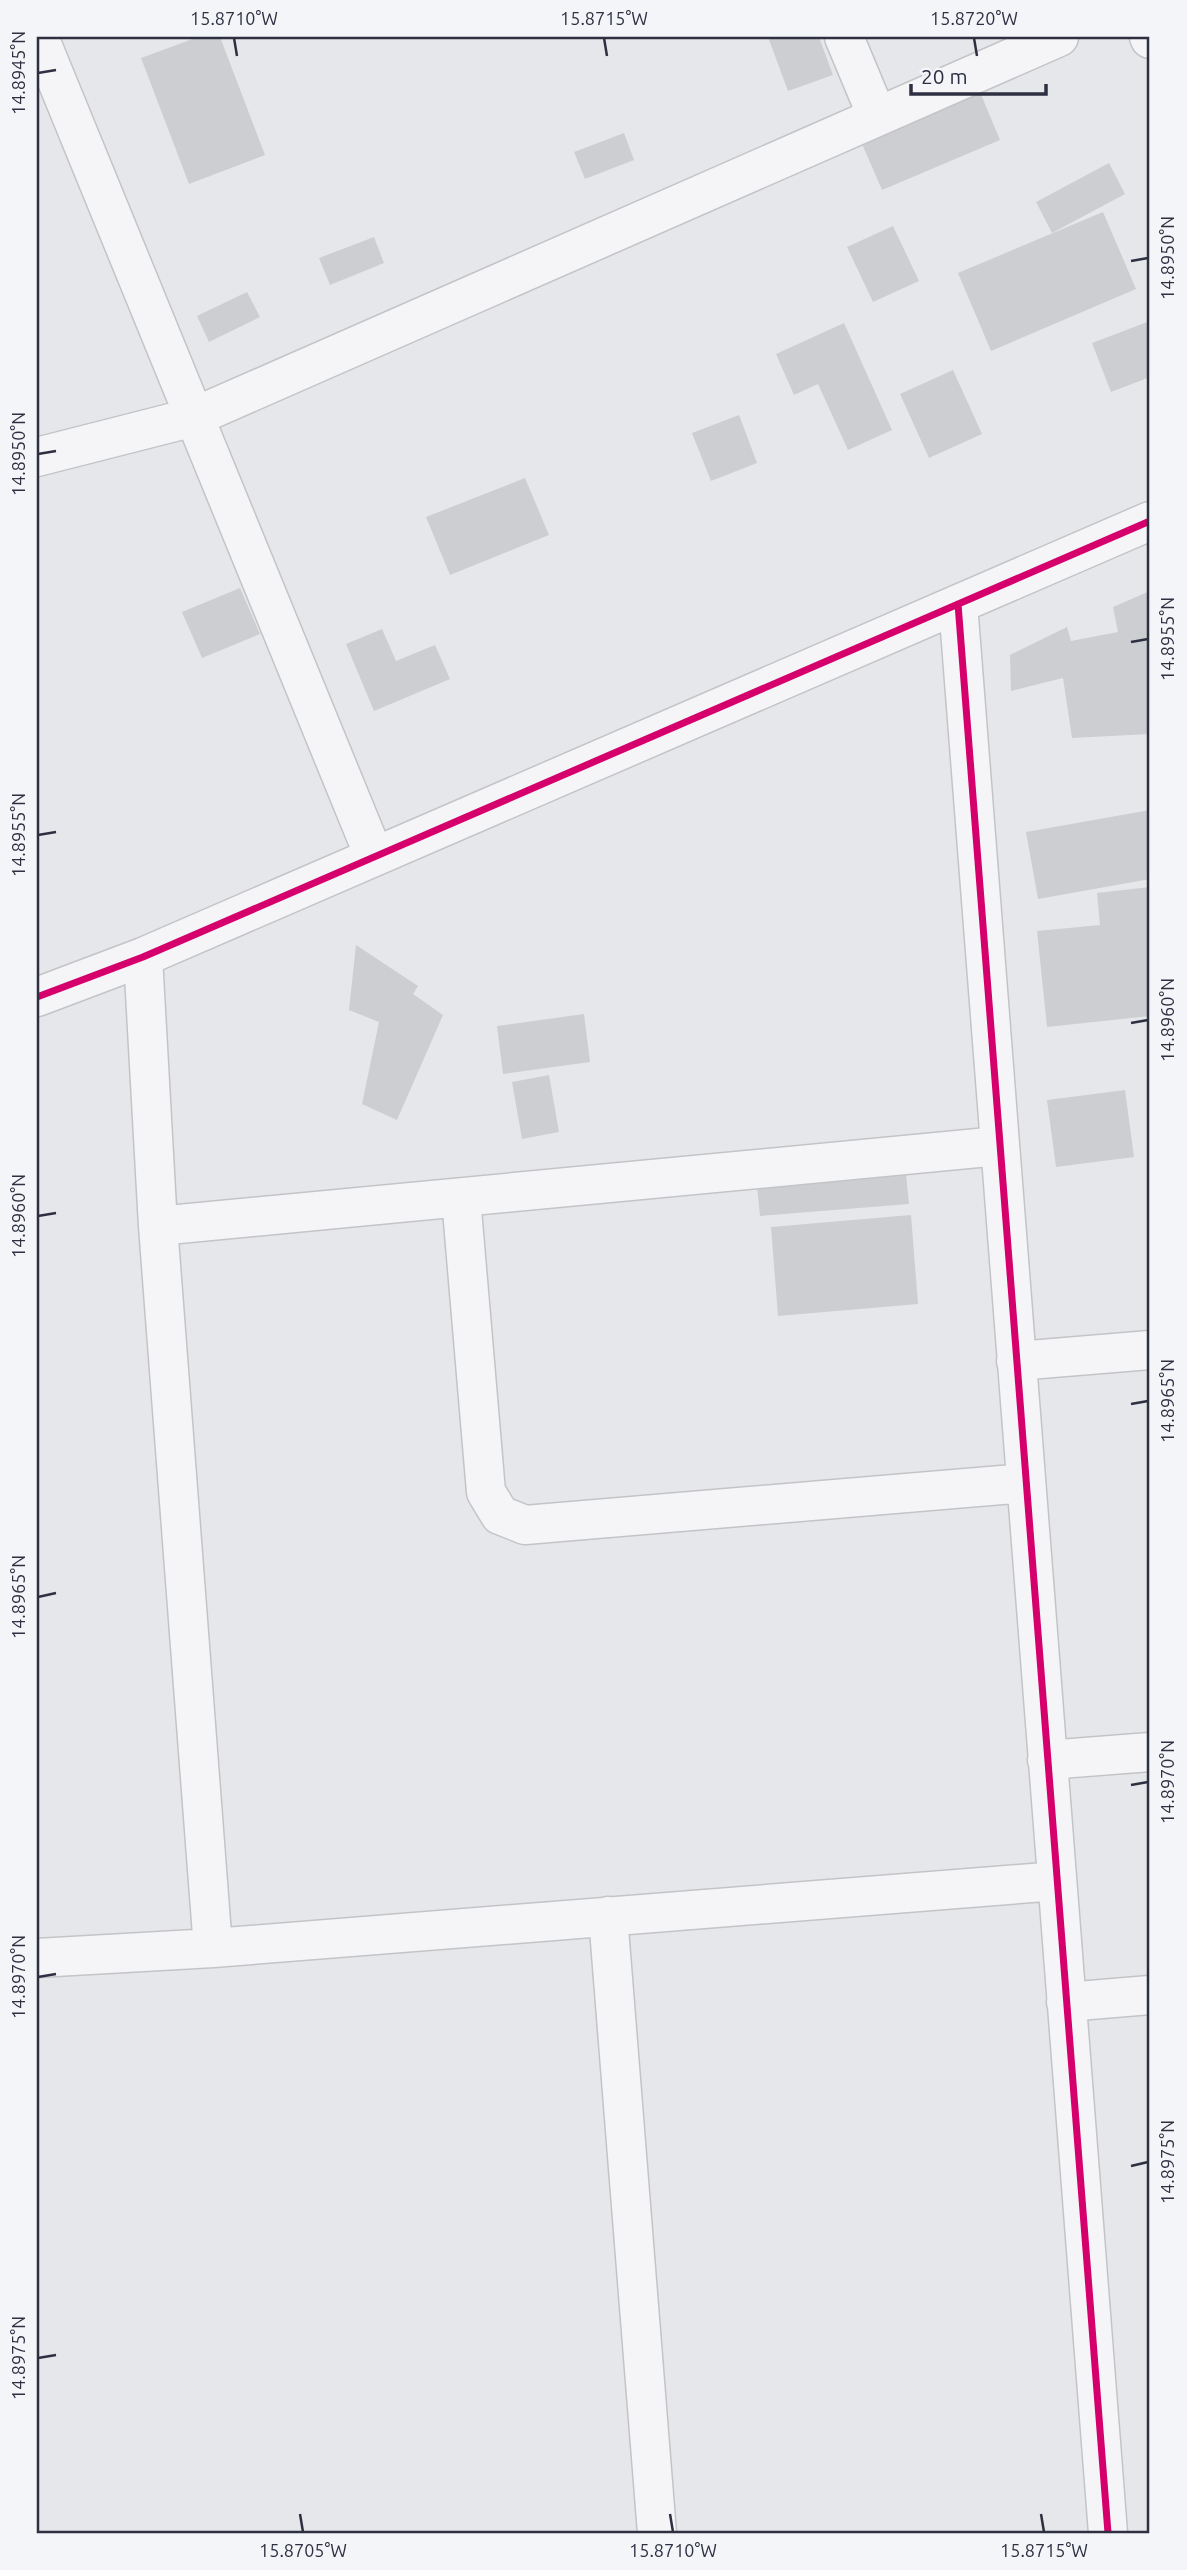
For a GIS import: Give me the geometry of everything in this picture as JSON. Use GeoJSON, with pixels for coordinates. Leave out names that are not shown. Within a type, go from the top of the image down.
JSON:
{"type":"FeatureCollection","features":[{"type":"Feature","properties":{"kind":"street"},"geometry":{"type":"LineString","coordinates":[[39,37],[374,856]]}},
{"type":"Feature","properties":{"kind":"street"},"geometry":{"type":"LineString","coordinates":[[844,37],[877,116]]}},
{"type":"Feature","properties":{"kind":"street"},"geometry":{"type":"LineString","coordinates":[[37,457],[194,417],[1059,37]]}},
{"type":"Feature","properties":{"kind":"street"},"geometry":{"type":"LineString","coordinates":[[37,997],[143,957],[1150,521]]}},
{"type":"Feature","properties":{"kind":"street"},"geometry":{"type":"LineString","coordinates":[[958,604],[1108,2533]]}},
{"type":"Feature","properties":{"kind":"street"},"geometry":{"type":"LineString","coordinates":[[143,957],[159,1226],[213,1948]]}},
{"type":"Feature","properties":{"kind":"street"},"geometry":{"type":"LineString","coordinates":[[159,1226],[999,1146]]}},
{"type":"Feature","properties":{"kind":"street"},"geometry":{"type":"LineString","coordinates":[[461,1198],[486,1492],[500,1515],[524,1525],[1025,1483]]}},
{"type":"Feature","properties":{"kind":"street"},"geometry":{"type":"LineString","coordinates":[[1016,1361],[1150,1350]]}},
{"type":"Feature","properties":{"kind":"street"},"geometry":{"type":"LineString","coordinates":[[1047,1760],[1150,1752]]}},
{"type":"Feature","properties":{"kind":"street"},"geometry":{"type":"LineString","coordinates":[[37,1958],[213,1948],[1057,1881]]}},
{"type":"Feature","properties":{"kind":"street"},"geometry":{"type":"LineString","coordinates":[[608,1916],[657,2533]]}},
{"type":"Feature","properties":{"kind":"street"},"geometry":{"type":"LineString","coordinates":[[1066,2002],[1150,1995]]}},
{"type":"Feature","properties":{"kind":"building"},"geometry":{"type":"Polygon","coordinates":[[[198,37],[220,37],[265,155],[189,184],[141,58],[198,37]]]}},
{"type":"Feature","properties":{"kind":"building"},"geometry":{"type":"Polygon","coordinates":[[[768,37],[819,37],[833,75],[788,91],[768,37]]]}},
{"type":"Feature","properties":{"kind":"building"},"geometry":{"type":"Polygon","coordinates":[[[975,80],[1000,140],[882,190],[856,130],[975,80]]]}},
{"type":"Feature","properties":{"kind":"building"},"geometry":{"type":"Polygon","coordinates":[[[624,133],[634,160],[585,179],[574,152],[624,133]]]}},
{"type":"Feature","properties":{"kind":"building"},"geometry":{"type":"Polygon","coordinates":[[[1109,163],[1125,194],[1052,233],[1036,202],[1109,163]]]}},
{"type":"Feature","properties":{"kind":"building"},"geometry":{"type":"Polygon","coordinates":[[[1103,212],[1136,289],[991,351],[958,273],[1103,212]]]}},
{"type":"Feature","properties":{"kind":"building"},"geometry":{"type":"Polygon","coordinates":[[[893,226],[919,281],[873,302],[847,247],[893,226]]]}},
{"type":"Feature","properties":{"kind":"building"},"geometry":{"type":"Polygon","coordinates":[[[374,237],[384,263],[330,285],[319,258],[374,237]]]}},
{"type":"Feature","properties":{"kind":"building"},"geometry":{"type":"Polygon","coordinates":[[[247,292],[260,317],[209,342],[197,316],[247,292]]]}},
{"type":"Feature","properties":{"kind":"building"},"geometry":{"type":"Polygon","coordinates":[[[1150,321],[1150,377],[1111,392],[1092,343],[1150,321]]]}},
{"type":"Feature","properties":{"kind":"building"},"geometry":{"type":"Polygon","coordinates":[[[844,323],[892,430],[848,450],[818,384],[794,395],[776,354],[844,323]]]}},
{"type":"Feature","properties":{"kind":"building"},"geometry":{"type":"Polygon","coordinates":[[[953,370],[982,434],[929,458],[900,394],[953,370]]]}},
{"type":"Feature","properties":{"kind":"building"},"geometry":{"type":"Polygon","coordinates":[[[739,415],[757,463],[711,481],[692,433],[739,415]]]}},
{"type":"Feature","properties":{"kind":"building"},"geometry":{"type":"Polygon","coordinates":[[[525,478],[549,535],[450,575],[426,517],[525,478]]]}},
{"type":"Feature","properties":{"kind":"building"},"geometry":{"type":"Polygon","coordinates":[[[240,588],[260,634],[202,658],[182,612],[240,588]]]}},
{"type":"Feature","properties":{"kind":"building"},"geometry":{"type":"Polygon","coordinates":[[[1150,591],[1150,734],[1072,738],[1063,678],[1011,691],[1010,655],[1067,627],[1071,641],[1118,632],[1113,607],[1150,591]]]}},
{"type":"Feature","properties":{"kind":"building"},"geometry":{"type":"Polygon","coordinates":[[[382,629],[396,661],[435,645],[450,679],[374,711],[346,644],[382,629]]]}},
{"type":"Feature","properties":{"kind":"building"},"geometry":{"type":"Polygon","coordinates":[[[1150,810],[1150,879],[1038,899],[1026,832],[1150,810]]]}},
{"type":"Feature","properties":{"kind":"building"},"geometry":{"type":"Polygon","coordinates":[[[1150,887],[1150,1016],[1047,1027],[1037,931],[1100,925],[1097,893],[1150,887]]]}},
{"type":"Feature","properties":{"kind":"building"},"geometry":{"type":"Polygon","coordinates":[[[356,945],[418,986],[413,994],[443,1015],[397,1120],[362,1104],[379,1022],[349,1010],[356,945]]]}},
{"type":"Feature","properties":{"kind":"building"},"geometry":{"type":"Polygon","coordinates":[[[584,1014],[590,1062],[503,1074],[497,1026],[584,1014]]]}},
{"type":"Feature","properties":{"kind":"building"},"geometry":{"type":"Polygon","coordinates":[[[549,1075],[559,1132],[522,1139],[512,1082],[549,1075]]]}},
{"type":"Feature","properties":{"kind":"building"},"geometry":{"type":"Polygon","coordinates":[[[1125,1090],[1134,1157],[1056,1167],[1047,1100],[1125,1090]]]}},
{"type":"Feature","properties":{"kind":"building"},"geometry":{"type":"Polygon","coordinates":[[[906,1174],[909,1204],[760,1216],[757,1186],[906,1174]]]}},
{"type":"Feature","properties":{"kind":"building"},"geometry":{"type":"Polygon","coordinates":[[[911,1215],[918,1304],[778,1316],[771,1227],[911,1215]]]}},
{"type":"Feature","properties":{"kind":"cycle path"},"geometry":{"type":"LineString","coordinates":[[37,997],[143,957],[1150,521]]}},
{"type":"Feature","properties":{"kind":"cycle path"},"geometry":{"type":"LineString","coordinates":[[958,604],[1108,2533]]}}]}
